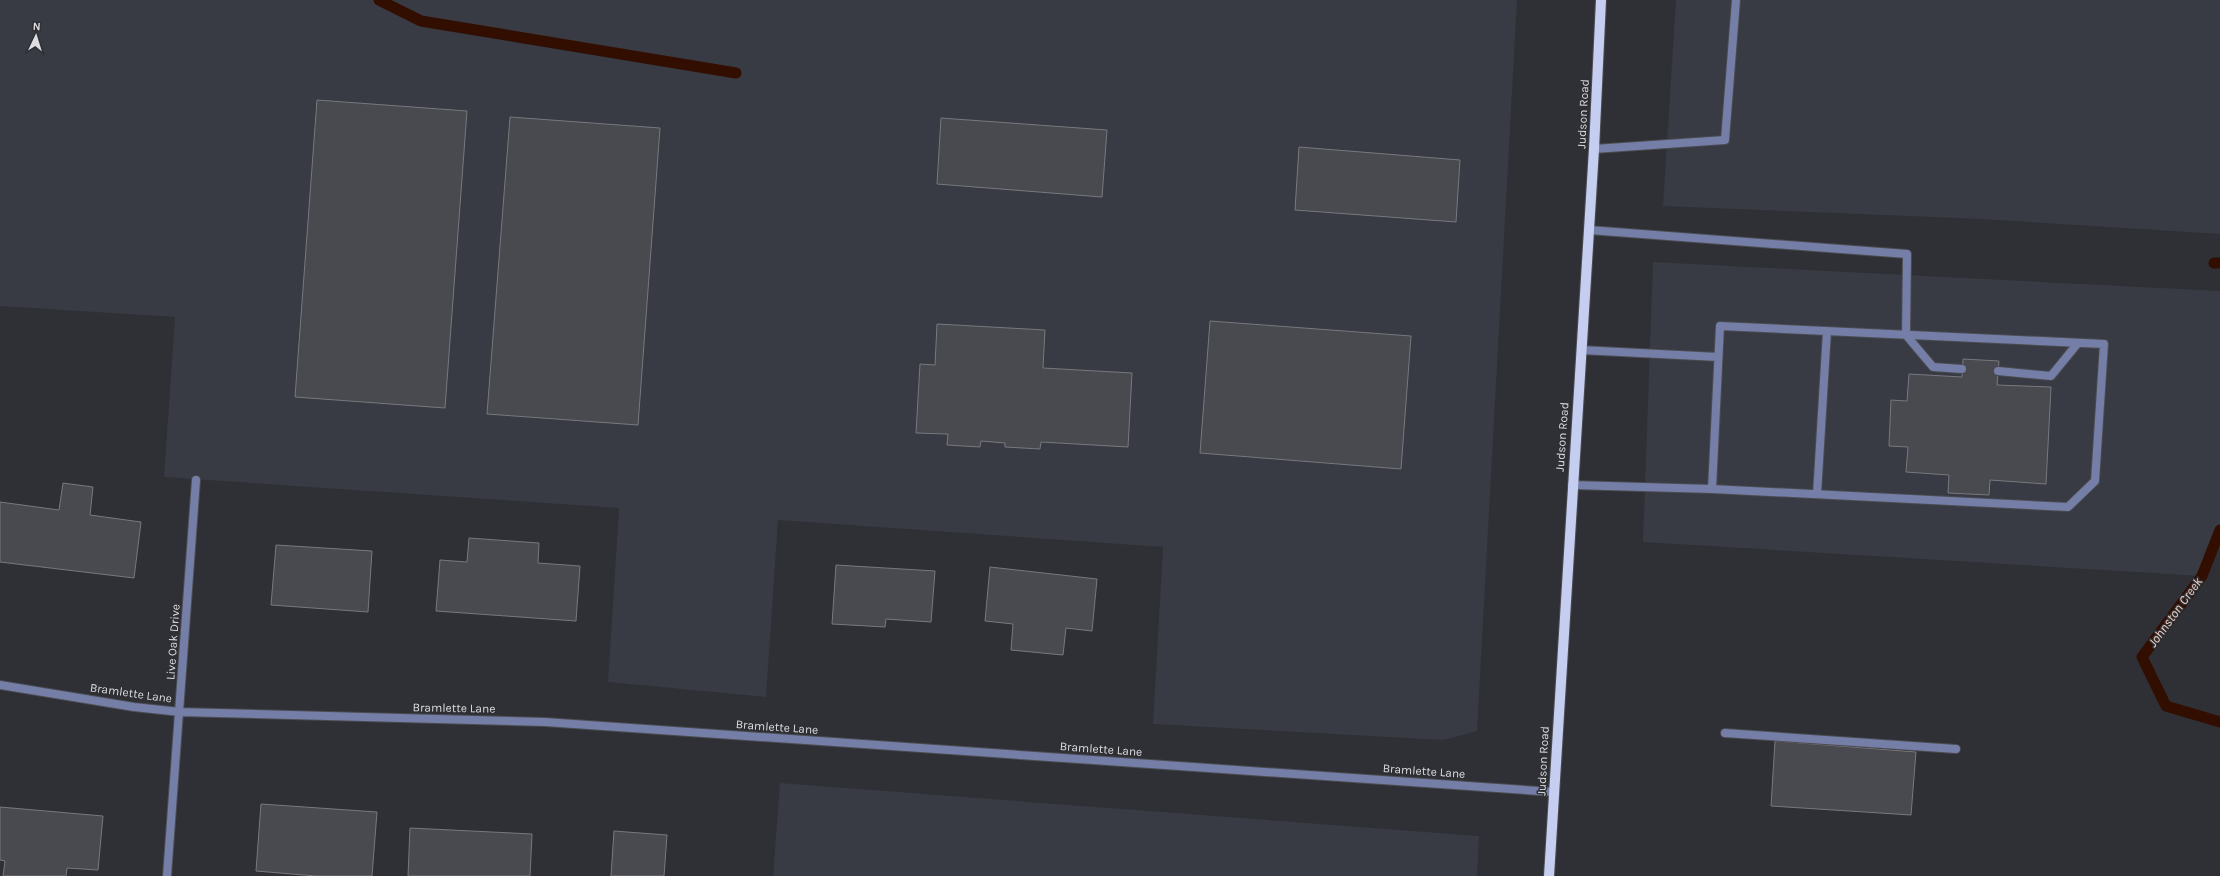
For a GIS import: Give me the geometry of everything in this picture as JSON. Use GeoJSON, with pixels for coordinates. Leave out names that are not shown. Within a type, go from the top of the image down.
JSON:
{"type":"FeatureCollection","features":[{"type":"Feature","properties":{"kind":"main road","name":"Judson Road"},"geometry":{"type":"LineString","coordinates":[[1549,876],[1594,149],[1601,0]]}},
{"type":"Feature","properties":{"kind":"street"},"geometry":{"type":"LineString","coordinates":[[1594,149],[1725,140],[1736,0]]}},
{"type":"Feature","properties":{"kind":"street"},"geometry":{"type":"LineString","coordinates":[[1589,230],[1907,254],[1906,335],[1933,368],[1962,369]]}},
{"type":"Feature","properties":{"kind":"street"},"geometry":{"type":"LineString","coordinates":[[1572,485],[1712,489],[2068,507],[2095,481],[2104,344],[1720,326],[1712,489]]}},
{"type":"Feature","properties":{"kind":"street"},"geometry":{"type":"LineString","coordinates":[[1817,494],[1827,331]]}},
{"type":"Feature","properties":{"kind":"street"},"geometry":{"type":"LineString","coordinates":[[1998,371],[2051,376],[2078,343]]}},
{"type":"Feature","properties":{"kind":"street"},"geometry":{"type":"LineString","coordinates":[[1581,350],[1718,357]]}},
{"type":"Feature","properties":{"kind":"street","name":"Live Oak Drive"},"geometry":{"type":"LineString","coordinates":[[167,876],[196,480]]}},
{"type":"Feature","properties":{"kind":"street","name":"Bramlette Lane"},"geometry":{"type":"LineString","coordinates":[[0,685],[134,707],[180,712],[573,724],[1554,792]]}},
{"type":"Feature","properties":{"kind":"street"},"geometry":{"type":"LineString","coordinates":[[1725,733],[1956,749]]}},
{"type":"Feature","properties":{"kind":"shaded area"},"geometry":{"type":"Polygon","coordinates":[[[0,0],[1517,0],[1477,731],[1444,740],[1153,724],[1163,547],[778,520],[766,697],[608,682],[619,508],[164,477],[175,317],[0,306],[0,0]]]}},
{"type":"Feature","properties":{"kind":"shaded area"},"geometry":{"type":"Polygon","coordinates":[[[1676,0],[2220,0],[2220,234],[1982,219],[1663,206],[1676,0]]]}},
{"type":"Feature","properties":{"kind":"shaded area"},"geometry":{"type":"Polygon","coordinates":[[[1653,262],[2220,291],[2220,530],[2202,576],[1643,542],[1653,262]]]}},
{"type":"Feature","properties":{"kind":"shaded area"},"geometry":{"type":"Polygon","coordinates":[[[780,783],[1479,836],[1477,876],[773,876],[780,783]]]}},
{"type":"Feature","properties":{"kind":"building"},"geometry":{"type":"Polygon","coordinates":[[[317,100],[467,111],[445,408],[295,397],[317,100]]]}},
{"type":"Feature","properties":{"kind":"building"},"geometry":{"type":"Polygon","coordinates":[[[510,117],[660,128],[638,425],[487,414],[510,117]]]}},
{"type":"Feature","properties":{"kind":"building"},"geometry":{"type":"Polygon","coordinates":[[[941,118],[1107,130],[1102,197],[937,184],[941,118]]]}},
{"type":"Feature","properties":{"kind":"building"},"geometry":{"type":"Polygon","coordinates":[[[1299,147],[1460,160],[1456,222],[1295,210],[1299,147]]]}},
{"type":"Feature","properties":{"kind":"building"},"geometry":{"type":"Polygon","coordinates":[[[1210,321],[1411,336],[1401,469],[1200,453],[1210,321]]]}},
{"type":"Feature","properties":{"kind":"building"},"geometry":{"type":"Polygon","coordinates":[[[937,324],[1045,330],[1043,368],[1132,373],[1128,447],[1041,442],[1040,449],[1005,447],[1005,443],[981,441],[980,447],[947,445],[948,434],[916,433],[920,364],[935,365],[937,324]]]}},
{"type":"Feature","properties":{"kind":"building"},"geometry":{"type":"Polygon","coordinates":[[[1963,359],[1999,361],[1997,385],[2051,387],[2046,484],[1990,480],[1989,495],[1948,493],[1949,475],[1906,472],[1908,447],[1889,446],[1891,400],[1907,401],[1909,374],[1962,377],[1963,359]]]}},
{"type":"Feature","properties":{"kind":"building"},"geometry":{"type":"Polygon","coordinates":[[[63,483],[93,487],[90,515],[141,522],[134,578],[0,562],[0,502],[59,510],[63,483]]]}},
{"type":"Feature","properties":{"kind":"building"},"geometry":{"type":"Polygon","coordinates":[[[469,538],[539,543],[538,563],[580,566],[576,621],[436,611],[440,560],[467,562],[469,538]]]}},
{"type":"Feature","properties":{"kind":"building"},"geometry":{"type":"Polygon","coordinates":[[[276,545],[372,551],[368,612],[271,605],[276,545]]]}},
{"type":"Feature","properties":{"kind":"building"},"geometry":{"type":"Polygon","coordinates":[[[836,565],[935,571],[931,622],[886,619],[885,627],[832,624],[836,565]]]}},
{"type":"Feature","properties":{"kind":"building"},"geometry":{"type":"Polygon","coordinates":[[[990,567],[1097,579],[1092,631],[1066,628],[1063,655],[1011,650],[1013,624],[985,621],[990,567]]]}},
{"type":"Feature","properties":{"kind":"building"},"geometry":{"type":"Polygon","coordinates":[[[1775,741],[1916,752],[1911,815],[1771,806],[1775,741]]]}},
{"type":"Feature","properties":{"kind":"building"},"geometry":{"type":"Polygon","coordinates":[[[261,804],[377,812],[372,876],[316,876],[256,871],[261,804]]]}},
{"type":"Feature","properties":{"kind":"building"},"geometry":{"type":"Polygon","coordinates":[[[0,807],[103,816],[98,870],[67,868],[66,876],[3,876],[5,861],[0,860],[0,807]]]}},
{"type":"Feature","properties":{"kind":"building"},"geometry":{"type":"Polygon","coordinates":[[[410,828],[532,834],[530,876],[408,876],[410,828]]]}},
{"type":"Feature","properties":{"kind":"building"},"geometry":{"type":"Polygon","coordinates":[[[614,831],[667,835],[664,876],[611,876],[614,831]]]}},
{"type":"Feature","properties":{"kind":"waterway"},"geometry":{"type":"LineString","coordinates":[[379,0],[421,21],[736,73]]}},
{"type":"Feature","properties":{"kind":"waterway"},"geometry":{"type":"LineString","coordinates":[[2214,263],[2220,263]]}},
{"type":"Feature","properties":{"kind":"waterway","name":"Johnston Creek"},"geometry":{"type":"LineString","coordinates":[[2220,530],[2202,576],[2142,657],[2166,706],[2220,722]]}}]}
